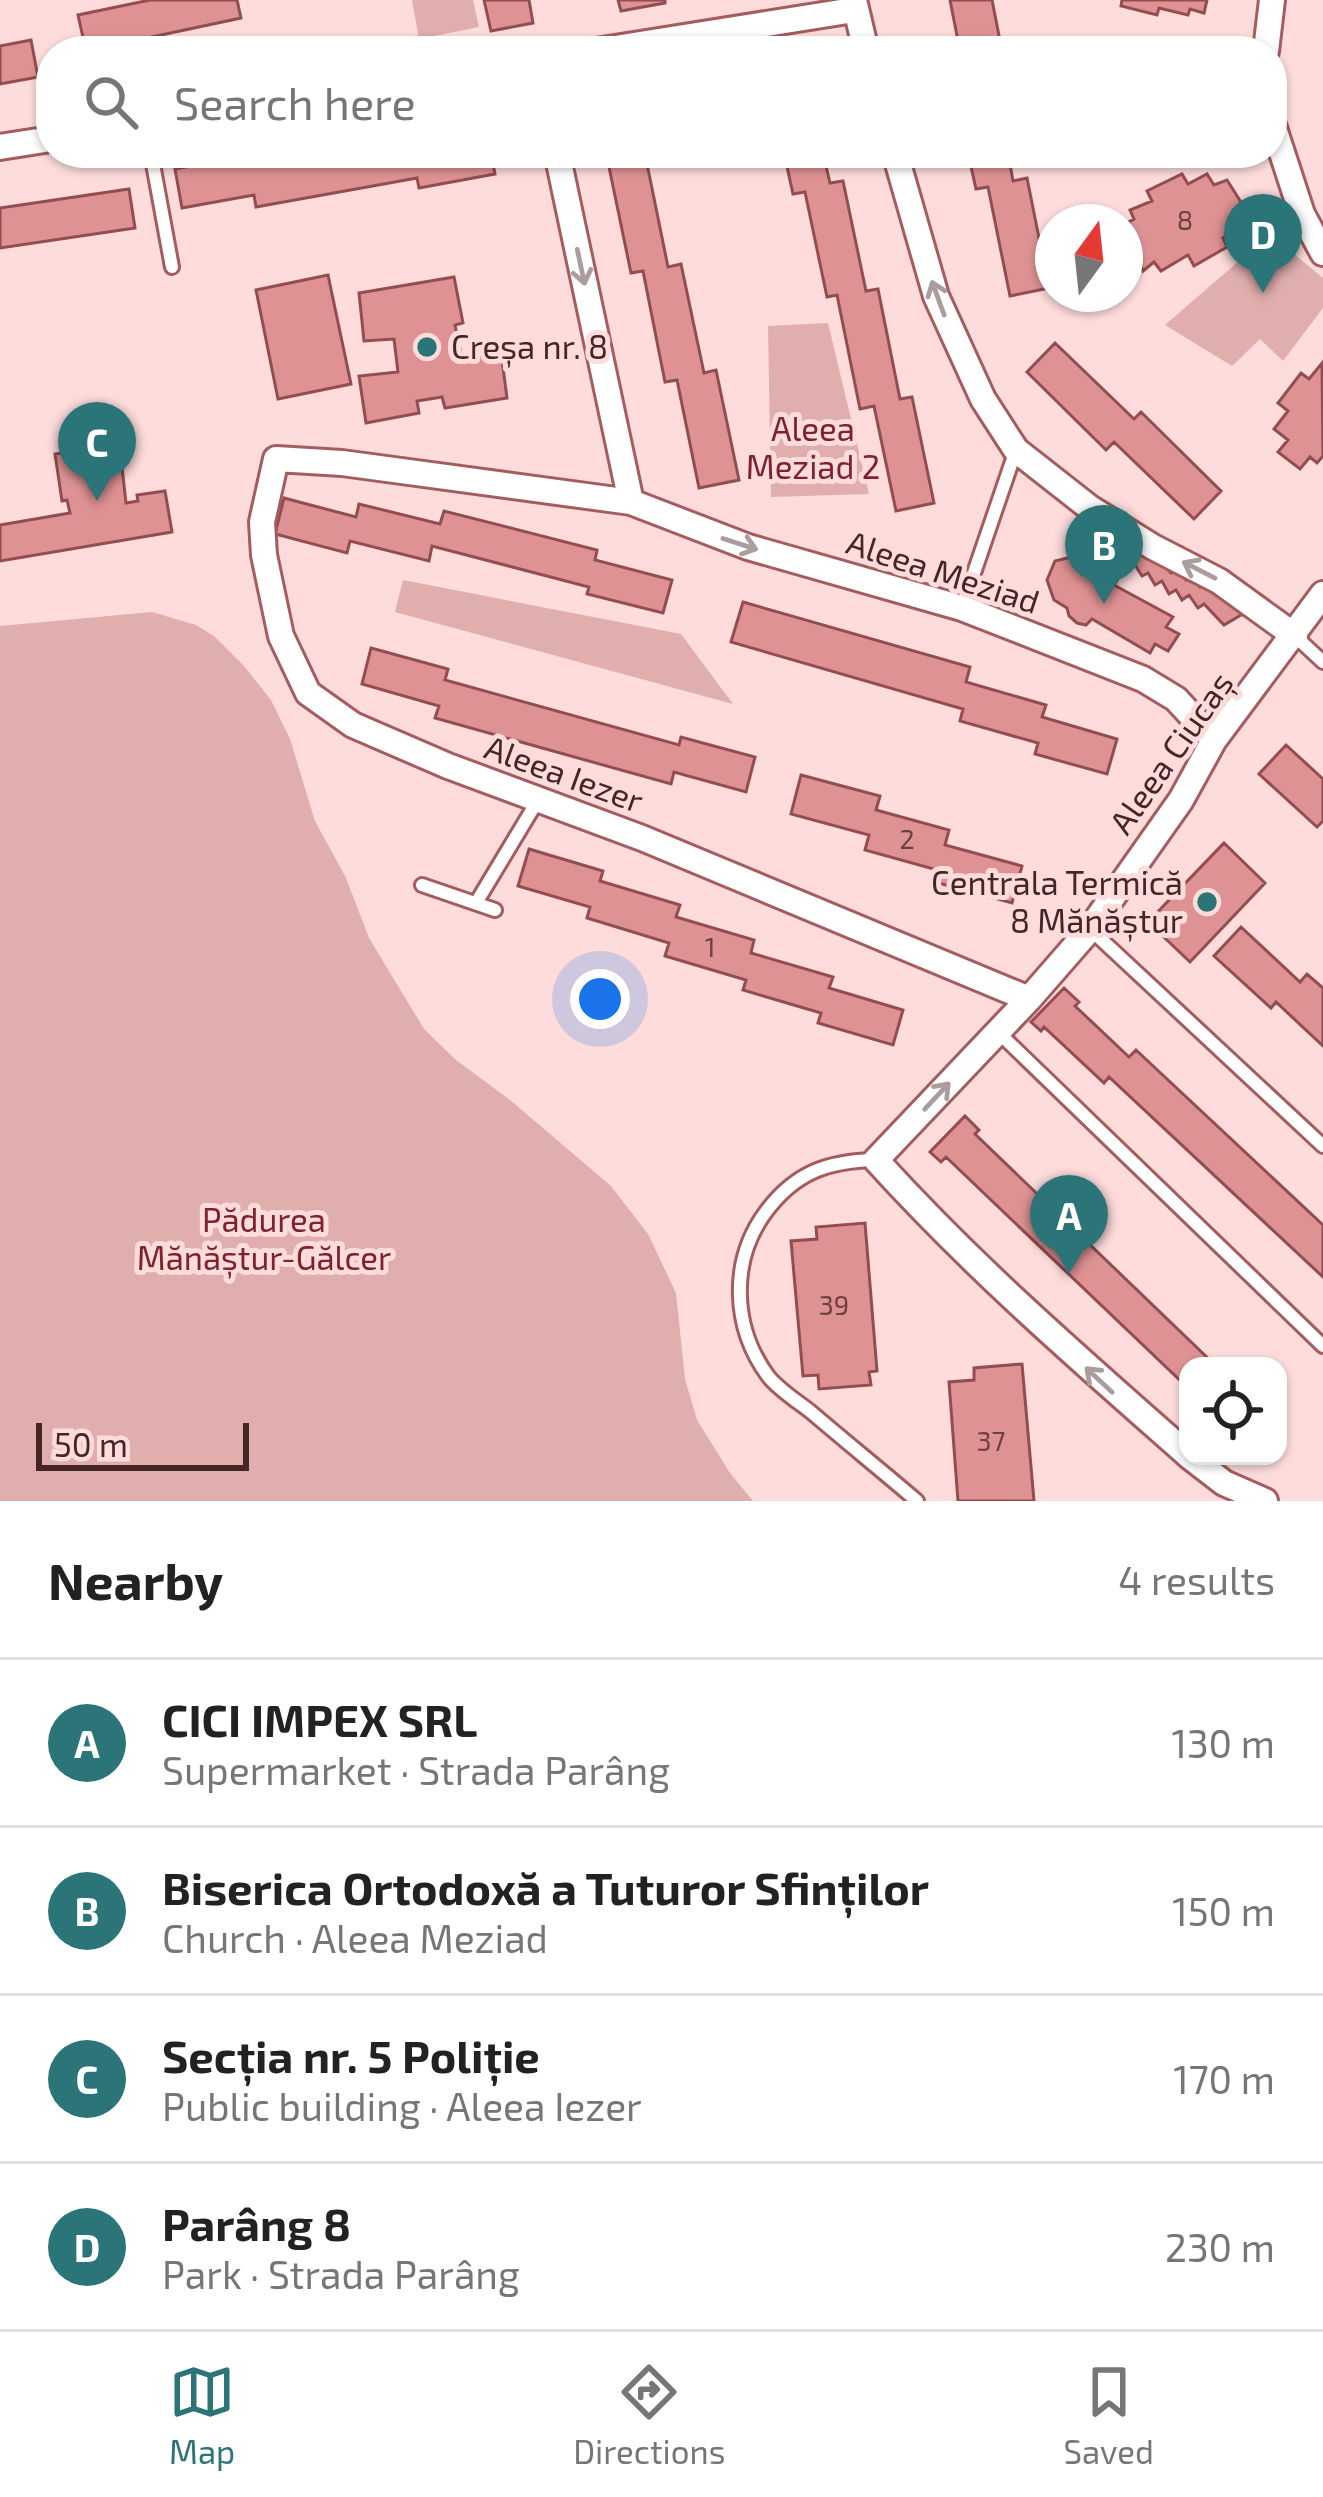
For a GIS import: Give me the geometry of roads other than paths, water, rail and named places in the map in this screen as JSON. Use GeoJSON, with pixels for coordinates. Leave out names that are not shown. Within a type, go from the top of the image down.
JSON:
{"type":"FeatureCollection","features":[{"type":"Feature","properties":{"kind":"street"},"geometry":{"type":"LineString","coordinates":[[1268,36],[1272,0]]}},
{"type":"Feature","properties":{"kind":"street"},"geometry":{"type":"LineString","coordinates":[[680,36],[854,5],[862,36]]}},
{"type":"Feature","properties":{"kind":"street"},"geometry":{"type":"LineString","coordinates":[[0,147],[36,141]]}},
{"type":"Feature","properties":{"kind":"street"},"geometry":{"type":"LineString","coordinates":[[1287,155],[1313,211],[1323,253]]}},
{"type":"Feature","properties":{"kind":"street"},"geometry":{"type":"LineString","coordinates":[[560,168],[631,502]]}},
{"type":"Feature","properties":{"kind":"street"},"geometry":{"type":"LineString","coordinates":[[899,168],[936,296],[983,399],[1016,450],[1090,508],[1220,580],[1294,636]]}},
{"type":"Feature","properties":{"kind":"street","name":"Aleea Meziad"},"geometry":{"type":"LineString","coordinates":[[276,459],[342,463],[631,502],[736,543],[962,608],[1143,680],[1176,698],[1214,740]]}},
{"type":"Feature","properties":{"kind":"street","name":"Aleea Iezer"},"geometry":{"type":"LineString","coordinates":[[276,459],[262,522],[264,555],[281,636],[308,693],[353,725],[642,838],[1029,999]]}},
{"type":"Feature","properties":{"kind":"street","name":"Aleea Ciucaș"},"geometry":{"type":"LineString","coordinates":[[876,1160],[1090,928],[1181,800],[1214,740],[1323,594]]}},
{"type":"Feature","properties":{"kind":"street"},"geometry":{"type":"LineString","coordinates":[[876,1160],[950,1241],[1179,1449]]}},
{"type":"Feature","properties":{"kind":"street"},"geometry":{"type":"LineString","coordinates":[[1200,1465],[1224,1483],[1265,1501]]}},
{"type":"Feature","properties":{"kind":"lane"},"geometry":{"type":"LineString","coordinates":[[154,168],[172,267]]}},
{"type":"Feature","properties":{"kind":"lane"},"geometry":{"type":"LineString","coordinates":[[962,608],[1016,450]]}},
{"type":"Feature","properties":{"kind":"lane"},"geometry":{"type":"LineString","coordinates":[[1294,636],[1323,662]]}},
{"type":"Feature","properties":{"kind":"lane"},"geometry":{"type":"LineString","coordinates":[[476,903],[538,800]]}},
{"type":"Feature","properties":{"kind":"lane"},"geometry":{"type":"LineString","coordinates":[[422,885],[495,910]]}},
{"type":"Feature","properties":{"kind":"lane"},"geometry":{"type":"LineString","coordinates":[[1090,928],[1323,1146]]}},
{"type":"Feature","properties":{"kind":"lane"},"geometry":{"type":"LineString","coordinates":[[997,1031],[1323,1346]]}},
{"type":"Feature","properties":{"kind":"lane"},"geometry":{"type":"LineString","coordinates":[[876,1160],[835,1161],[792,1183],[753,1229],[740,1268],[739,1300],[746,1330],[769,1378],[917,1501]]}},
{"type":"Feature","properties":{"kind":"place","name":"Parâng 8"},"geometry":{"type":"Point","coordinates":[1263,293]}},
{"type":"Feature","properties":{"kind":"place","name":"Creșa nr. 8"},"geometry":{"type":"Point","coordinates":[427,347]}},
{"type":"Feature","properties":{"kind":"place","name":"Secția nr. 5 Poliție"},"geometry":{"type":"Point","coordinates":[97,501]}},
{"type":"Feature","properties":{"kind":"place","name":"Biserica Ortodoxă a Tuturor Sfinților"},"geometry":{"type":"Point","coordinates":[1104,604]}},
{"type":"Feature","properties":{"kind":"place","name":"Centrala Termică 8 Mănăștur"},"geometry":{"type":"Point","coordinates":[1207,902]}},
{"type":"Feature","properties":{"kind":"place","name":"CICI IMPEX SRL"},"geometry":{"type":"Point","coordinates":[1069,1274]}},
{"type":"Feature","properties":{"kind":"park label","name":"Aleea Meziad 2"},"geometry":{"type":"Point","coordinates":[813,448]}},
{"type":"Feature","properties":{"kind":"park label","name":"Pădurea Mănăștur-Gălcer"},"geometry":{"type":"Point","coordinates":[264,1239]}}]}
